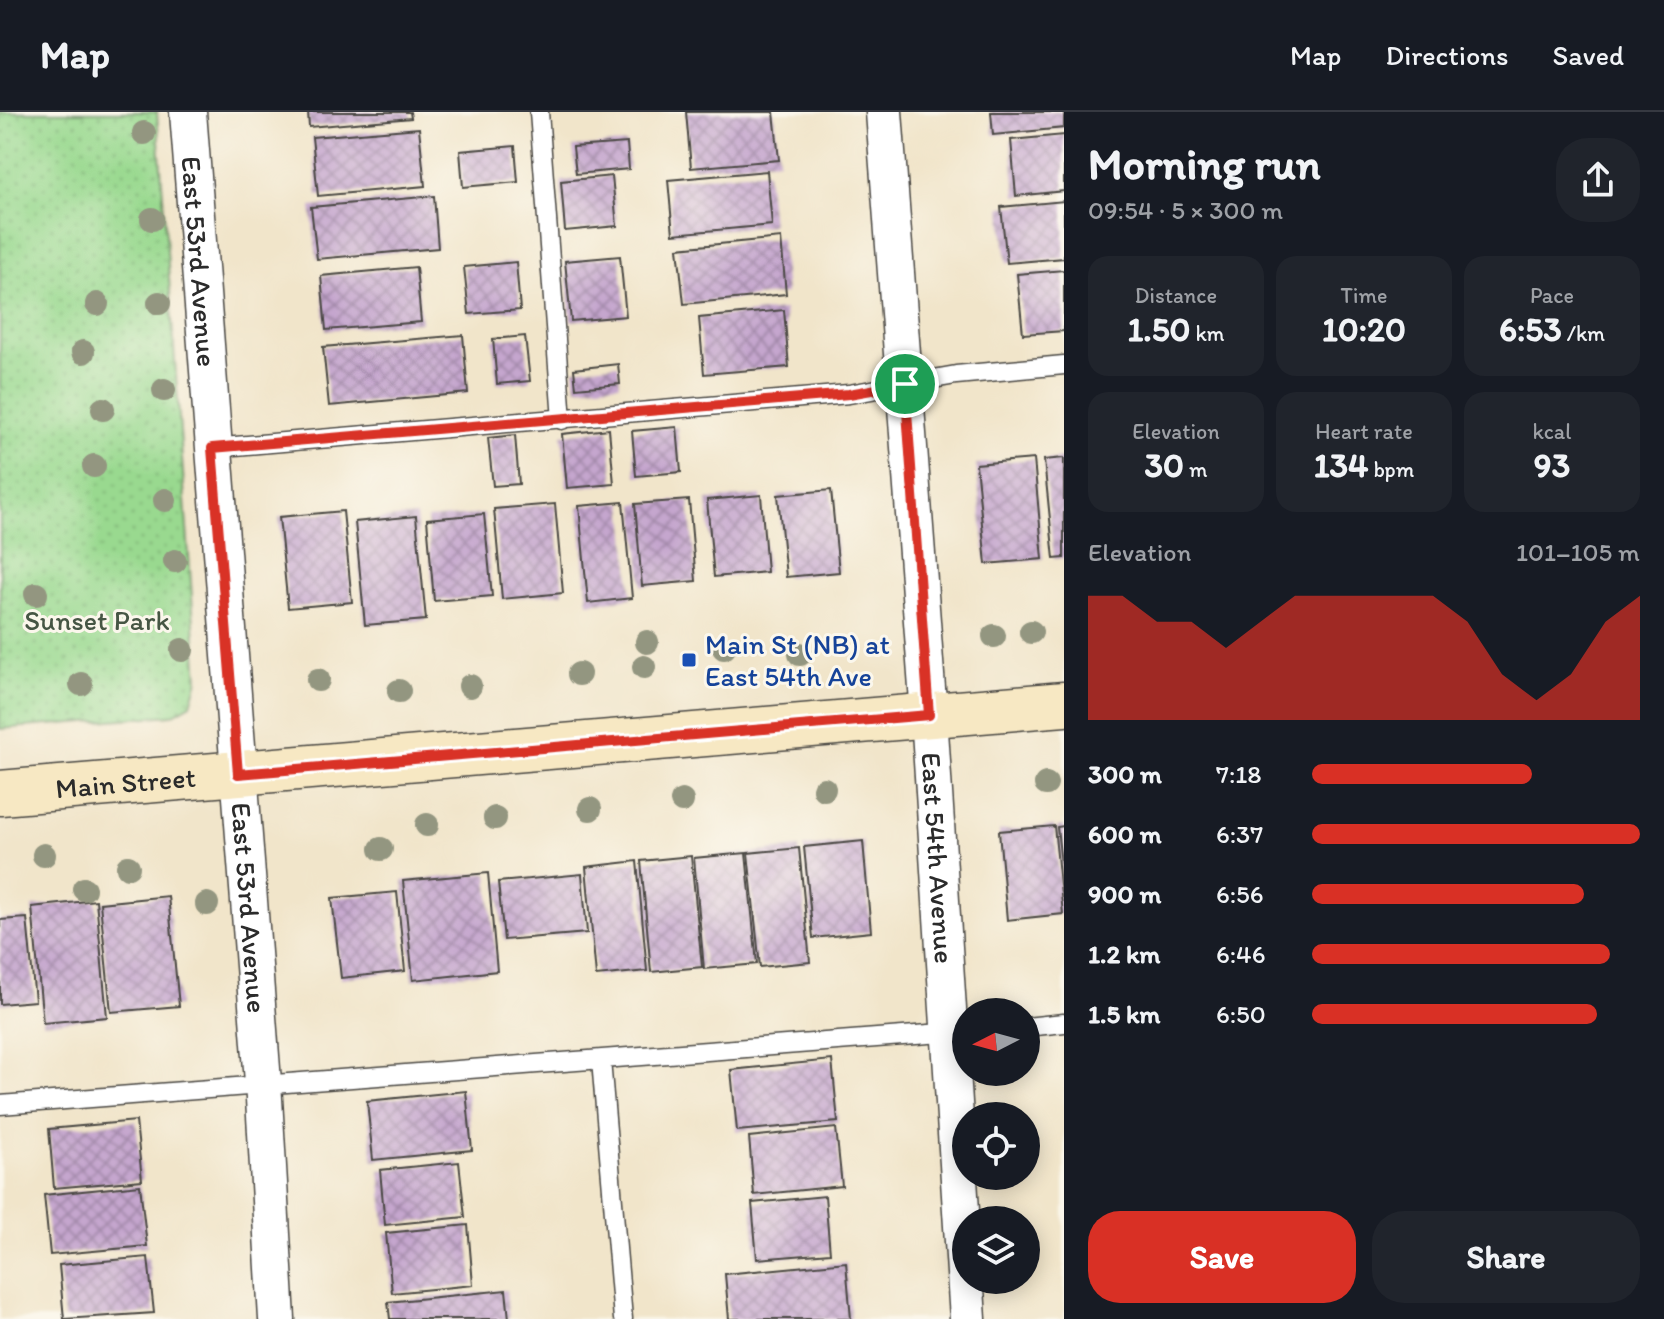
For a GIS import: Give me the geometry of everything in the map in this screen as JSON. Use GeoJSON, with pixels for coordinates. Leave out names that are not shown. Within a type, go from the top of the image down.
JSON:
{"type":"FeatureCollection","features":[{"type":"Feature","properties":{"kind":"main road","name":"Main Street"},"geometry":{"type":"LineString","coordinates":[[0,793],[1064,704]]}},
{"type":"Feature","properties":{"kind":"street","name":"East 53rd Avenue"},"geometry":{"type":"LineString","coordinates":[[188,112],[263,1082],[277,1319]]}},
{"type":"Feature","properties":{"kind":"street","name":"East 54th Avenue"},"geometry":{"type":"LineString","coordinates":[[884,112],[929,715],[954,998]]}},
{"type":"Feature","properties":{"kind":"street","name":"East 54th Avenue"},"geometry":{"type":"LineString","coordinates":[[959,1086],[968,1319]]}},
{"type":"Feature","properties":{"kind":"lane"},"geometry":{"type":"LineString","coordinates":[[539,112],[562,420]]}},
{"type":"Feature","properties":{"kind":"lane"},"geometry":{"type":"LineString","coordinates":[[212,448],[849,394],[956,375],[1064,365]]}},
{"type":"Feature","properties":{"kind":"lane"},"geometry":{"type":"LineString","coordinates":[[1040,1026],[1064,1023]]}},
{"type":"Feature","properties":{"kind":"lane"},"geometry":{"type":"LineString","coordinates":[[0,1105],[263,1082],[952,1032]]}},
{"type":"Feature","properties":{"kind":"lane"},"geometry":{"type":"LineString","coordinates":[[601,1060],[623,1319]]}},
{"type":"Feature","properties":{"kind":"green space","name":"Sunset Park"},"geometry":{"type":"Polygon","coordinates":[[[0,112],[157,112],[198,680],[191,704],[172,715],[0,729],[0,112]]]}},
{"type":"Feature","properties":{"kind":"building"},"geometry":{"type":"Polygon","coordinates":[[[308,112],[410,112],[411,118],[309,127],[308,112]]]}},
{"type":"Feature","properties":{"kind":"building"},"geometry":{"type":"Polygon","coordinates":[[[686,112],[774,112],[779,160],[691,168],[686,112]]]}},
{"type":"Feature","properties":{"kind":"building"},"geometry":{"type":"Polygon","coordinates":[[[991,112],[1064,112],[1064,128],[993,135],[991,112]]]}},
{"type":"Feature","properties":{"kind":"building"},"geometry":{"type":"Polygon","coordinates":[[[419,128],[425,186],[318,196],[312,137],[419,128]]]}},
{"type":"Feature","properties":{"kind":"building"},"geometry":{"type":"Polygon","coordinates":[[[1064,135],[1064,191],[1016,196],[1011,140],[1064,135]]]}},
{"type":"Feature","properties":{"kind":"building"},"geometry":{"type":"Polygon","coordinates":[[[627,143],[629,169],[576,174],[573,147],[627,143]]]}},
{"type":"Feature","properties":{"kind":"building"},"geometry":{"type":"Polygon","coordinates":[[[515,146],[518,182],[463,187],[460,151],[515,146]]]}},
{"type":"Feature","properties":{"kind":"building"},"geometry":{"type":"Polygon","coordinates":[[[767,171],[772,225],[673,234],[668,180],[767,171]]]}},
{"type":"Feature","properties":{"kind":"building"},"geometry":{"type":"Polygon","coordinates":[[[612,176],[617,226],[565,231],[561,181],[612,176]]]}},
{"type":"Feature","properties":{"kind":"building"},"geometry":{"type":"Polygon","coordinates":[[[434,196],[438,248],[317,259],[311,207],[434,196]]]}},
{"type":"Feature","properties":{"kind":"building"},"geometry":{"type":"Polygon","coordinates":[[[1064,201],[1064,258],[1007,263],[1001,207],[1064,201]]]}},
{"type":"Feature","properties":{"kind":"building"},"geometry":{"type":"Polygon","coordinates":[[[781,238],[786,294],[684,304],[678,248],[781,238]]]}},
{"type":"Feature","properties":{"kind":"building"},"geometry":{"type":"Polygon","coordinates":[[[620,256],[626,316],[571,321],[565,261],[620,256]]]}},
{"type":"Feature","properties":{"kind":"building"},"geometry":{"type":"Polygon","coordinates":[[[516,262],[520,310],[469,314],[464,267],[516,262]]]}},
{"type":"Feature","properties":{"kind":"building"},"geometry":{"type":"Polygon","coordinates":[[[416,267],[421,322],[326,330],[321,276],[416,267]]]}},
{"type":"Feature","properties":{"kind":"building"},"geometry":{"type":"Polygon","coordinates":[[[1064,270],[1064,331],[1023,334],[1017,274],[1064,270]]]}},
{"type":"Feature","properties":{"kind":"building"},"geometry":{"type":"Polygon","coordinates":[[[784,310],[789,367],[704,374],[699,318],[784,310]]]}},
{"type":"Feature","properties":{"kind":"building"},"geometry":{"type":"Polygon","coordinates":[[[463,335],[468,393],[329,406],[323,347],[463,335]]]}},
{"type":"Feature","properties":{"kind":"building"},"geometry":{"type":"Polygon","coordinates":[[[525,336],[530,381],[497,384],[493,339],[525,336]]]}},
{"type":"Feature","properties":{"kind":"building"},"geometry":{"type":"Polygon","coordinates":[[[618,364],[620,384],[576,388],[574,369],[618,364]]]}},
{"type":"Feature","properties":{"kind":"building"},"geometry":{"type":"Polygon","coordinates":[[[677,427],[681,472],[636,476],[632,431],[677,427]]]}},
{"type":"Feature","properties":{"kind":"building"},"geometry":{"type":"Polygon","coordinates":[[[609,429],[614,484],[567,488],[562,434],[609,429]]]}},
{"type":"Feature","properties":{"kind":"building"},"geometry":{"type":"Polygon","coordinates":[[[515,435],[519,484],[493,486],[488,438],[515,435]]]}},
{"type":"Feature","properties":{"kind":"building"},"geometry":{"type":"Polygon","coordinates":[[[1064,458],[1064,558],[1054,559],[1044,460],[1064,458]]]}},
{"type":"Feature","properties":{"kind":"building"},"geometry":{"type":"Polygon","coordinates":[[[1034,459],[1043,559],[986,564],[976,464],[1034,459]]]}},
{"type":"Feature","properties":{"kind":"building"},"geometry":{"type":"Polygon","coordinates":[[[831,490],[839,572],[786,577],[778,495],[831,490]]]}},
{"type":"Feature","properties":{"kind":"building"},"geometry":{"type":"Polygon","coordinates":[[[761,495],[767,572],[714,577],[707,500],[761,495]]]}},
{"type":"Feature","properties":{"kind":"building"},"geometry":{"type":"Polygon","coordinates":[[[689,500],[696,581],[642,586],[635,504],[689,500]]]}},
{"type":"Feature","properties":{"kind":"building"},"geometry":{"type":"Polygon","coordinates":[[[623,502],[632,598],[588,603],[579,506],[623,502]]]}},
{"type":"Feature","properties":{"kind":"building"},"geometry":{"type":"Polygon","coordinates":[[[555,504],[563,593],[502,599],[494,509],[555,504]]]}},
{"type":"Feature","properties":{"kind":"building"},"geometry":{"type":"Polygon","coordinates":[[[343,511],[352,602],[288,608],[279,517],[343,511]]]}},
{"type":"Feature","properties":{"kind":"building"},"geometry":{"type":"Polygon","coordinates":[[[484,514],[492,596],[434,601],[427,519],[484,514]]]}},
{"type":"Feature","properties":{"kind":"building"},"geometry":{"type":"Polygon","coordinates":[[[416,516],[426,620],[365,625],[355,522],[416,516]]]}},
{"type":"Feature","properties":{"kind":"building"},"geometry":{"type":"Polygon","coordinates":[[[1054,826],[1063,914],[1007,920],[999,831],[1054,826]]]}},
{"type":"Feature","properties":{"kind":"building"},"geometry":{"type":"Polygon","coordinates":[[[1064,826],[1064,873],[1062,873],[1057,827],[1064,826]]]}},
{"type":"Feature","properties":{"kind":"building"},"geometry":{"type":"Polygon","coordinates":[[[863,841],[871,932],[813,938],[804,847],[863,841]]]}},
{"type":"Feature","properties":{"kind":"building"},"geometry":{"type":"Polygon","coordinates":[[[799,848],[810,962],[760,967],[748,853],[799,848]]]}},
{"type":"Feature","properties":{"kind":"building"},"geometry":{"type":"Polygon","coordinates":[[[746,853],[757,964],[704,969],[694,858],[746,853]]]}},
{"type":"Feature","properties":{"kind":"building"},"geometry":{"type":"Polygon","coordinates":[[[691,856],[702,967],[651,972],[641,861],[691,856]]]}},
{"type":"Feature","properties":{"kind":"building"},"geometry":{"type":"Polygon","coordinates":[[[637,861],[647,971],[596,976],[586,867],[637,861]]]}},
{"type":"Feature","properties":{"kind":"building"},"geometry":{"type":"Polygon","coordinates":[[[488,873],[497,971],[413,980],[403,881],[488,873]]]}},
{"type":"Feature","properties":{"kind":"building"},"geometry":{"type":"Polygon","coordinates":[[[582,874],[587,933],[504,940],[498,882],[582,874]]]}},
{"type":"Feature","properties":{"kind":"building"},"geometry":{"type":"Polygon","coordinates":[[[397,892],[405,971],[341,978],[332,898],[397,892]]]}},
{"type":"Feature","properties":{"kind":"building"},"geometry":{"type":"Polygon","coordinates":[[[168,896],[179,1006],[111,1012],[100,903],[168,896]]]}},
{"type":"Feature","properties":{"kind":"building"},"geometry":{"type":"Polygon","coordinates":[[[96,900],[107,1017],[43,1023],[32,907],[96,900]]]}},
{"type":"Feature","properties":{"kind":"building"},"geometry":{"type":"Polygon","coordinates":[[[27,918],[35,1001],[0,1004],[0,920],[27,918]]]}},
{"type":"Feature","properties":{"kind":"building"},"geometry":{"type":"Polygon","coordinates":[[[832,1060],[838,1122],[737,1131],[731,1070],[832,1060]]]}},
{"type":"Feature","properties":{"kind":"building"},"geometry":{"type":"Polygon","coordinates":[[[466,1091],[472,1150],[373,1160],[367,1101],[466,1091]]]}},
{"type":"Feature","properties":{"kind":"building"},"geometry":{"type":"Polygon","coordinates":[[[136,1121],[142,1180],[54,1188],[49,1129],[136,1121]]]}},
{"type":"Feature","properties":{"kind":"building"},"geometry":{"type":"Polygon","coordinates":[[[836,1128],[842,1186],[754,1195],[749,1137],[836,1128]]]}},
{"type":"Feature","properties":{"kind":"building"},"geometry":{"type":"Polygon","coordinates":[[[459,1162],[465,1217],[385,1225],[380,1170],[459,1162]]]}},
{"type":"Feature","properties":{"kind":"building"},"geometry":{"type":"Polygon","coordinates":[[[140,1185],[147,1246],[50,1255],[44,1195],[140,1185]]]}},
{"type":"Feature","properties":{"kind":"building"},"geometry":{"type":"Polygon","coordinates":[[[825,1196],[830,1253],[757,1259],[752,1203],[825,1196]]]}},
{"type":"Feature","properties":{"kind":"building"},"geometry":{"type":"Polygon","coordinates":[[[468,1225],[473,1285],[392,1293],[386,1233],[468,1225]]]}},
{"type":"Feature","properties":{"kind":"building"},"geometry":{"type":"Polygon","coordinates":[[[148,1257],[154,1313],[64,1319],[59,1265],[148,1257]]]}},
{"type":"Feature","properties":{"kind":"building"},"geometry":{"type":"Polygon","coordinates":[[[846,1262],[851,1319],[729,1319],[725,1274],[846,1262]]]}},
{"type":"Feature","properties":{"kind":"building"},"geometry":{"type":"Polygon","coordinates":[[[506,1290],[509,1319],[390,1319],[388,1302],[506,1290]]]}},
{"type":"Feature","properties":{"kind":"place","name":"Main St (NB) at East 54th Ave"},"geometry":{"type":"Point","coordinates":[689,660]}},
{"type":"Feature","properties":{"kind":"route"},"geometry":{"type":"LineString","coordinates":[[905,384],[929,715],[238,774],[212,448],[849,394],[905,384]]}}]}
